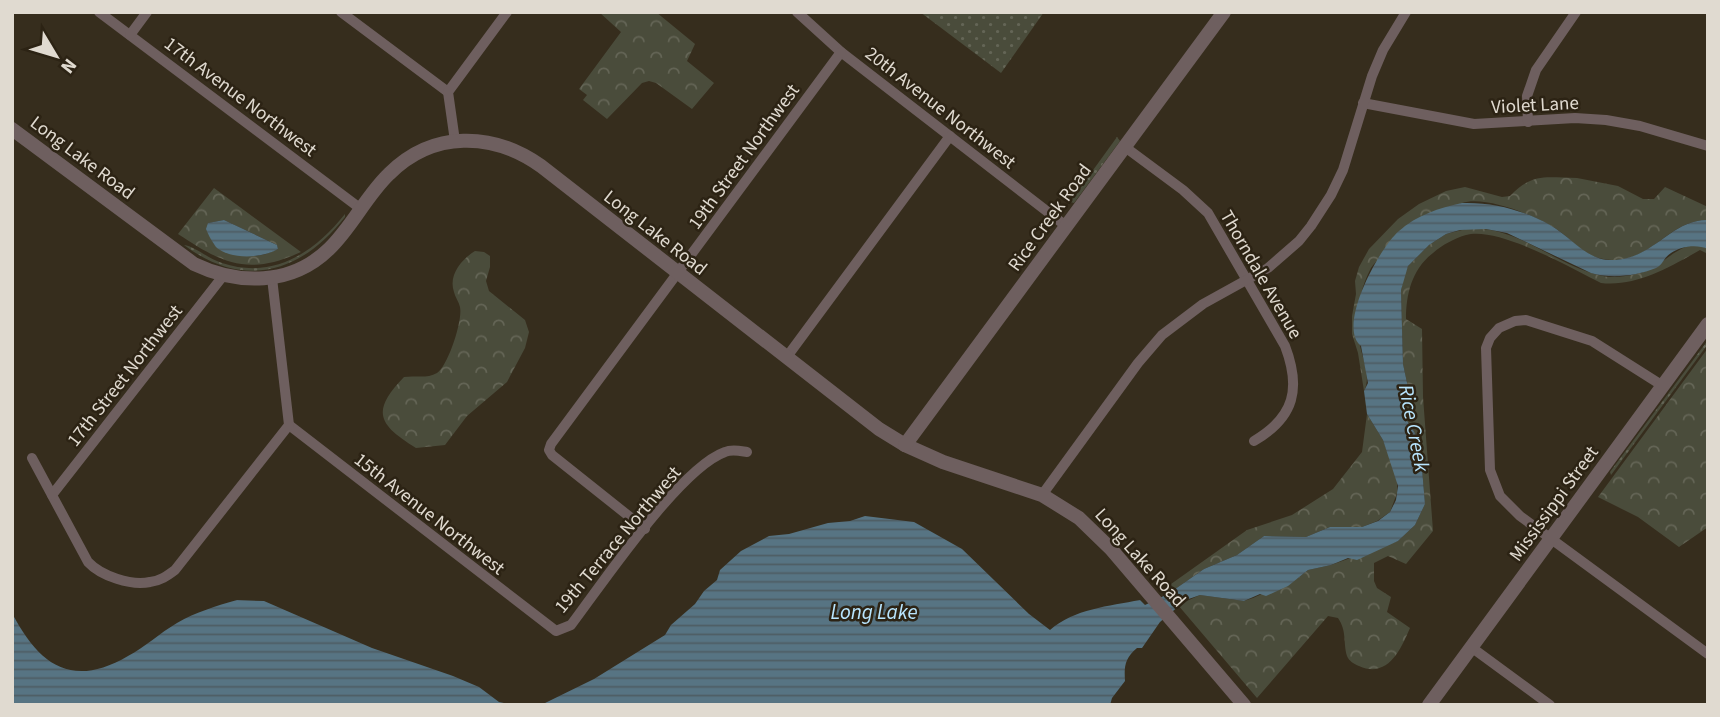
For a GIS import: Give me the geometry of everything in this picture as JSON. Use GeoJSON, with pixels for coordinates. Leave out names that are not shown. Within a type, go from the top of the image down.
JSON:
{"type":"FeatureCollection","features":[{"type":"Feature","properties":{"kind":"street","name":"17th Avenue Northwest"},"geometry":{"type":"LineString","coordinates":[[99,12],[361,209]]}},
{"type":"Feature","properties":{"kind":"street"},"geometry":{"type":"LineString","coordinates":[[130,36],[147,12]]}},
{"type":"Feature","properties":{"kind":"street"},"geometry":{"type":"LineString","coordinates":[[341,12],[448,92]]}},
{"type":"Feature","properties":{"kind":"street"},"geometry":{"type":"LineString","coordinates":[[455,141],[448,92],[507,12]]}},
{"type":"Feature","properties":{"kind":"street","name":"20th Avenue Northwest"},"geometry":{"type":"LineString","coordinates":[[797,12],[841,52],[1066,226]]}},
{"type":"Feature","properties":{"kind":"street","name":"Rice Creek Road"},"geometry":{"type":"LineString","coordinates":[[905,445],[1224,12]]}},
{"type":"Feature","properties":{"kind":"street"},"geometry":{"type":"LineString","coordinates":[[1041,495],[1139,363],[1163,335],[1203,304],[1268,268],[1299,240],[1324,205],[1343,170],[1382,50],[1406,12]]}},
{"type":"Feature","properties":{"kind":"street"},"geometry":{"type":"LineString","coordinates":[[1528,122],[1527,96],[1536,69],[1576,12]]}},
{"type":"Feature","properties":{"kind":"street","name":"19th Street Northwest"},"geometry":{"type":"LineString","coordinates":[[645,529],[556,459],[549,450],[554,438],[841,52]]}},
{"type":"Feature","properties":{"kind":"street","name":"Violet Lane"},"geometry":{"type":"LineString","coordinates":[[1363,103],[1474,124],[1575,118],[1606,120],[1640,126],[1708,146]]}},
{"type":"Feature","properties":{"kind":"street","name":"Long Lake Road"},"geometry":{"type":"LineString","coordinates":[[12,129],[194,264],[223,276],[241,279],[272,278],[318,258],[329,249],[387,175],[404,161],[426,149],[455,141],[483,141],[500,144],[527,156],[867,421],[905,445],[943,462],[1041,495],[1064,507],[1092,529],[1244,705]]}},
{"type":"Feature","properties":{"kind":"street"},"geometry":{"type":"LineString","coordinates":[[786,358],[950,135]]}},
{"type":"Feature","properties":{"kind":"street","name":"Thorndale Avenue"},"geometry":{"type":"LineString","coordinates":[[1125,147],[1183,190],[1208,213],[1293,365],[1293,392],[1285,412],[1268,433],[1254,441]]}},
{"type":"Feature","properties":{"kind":"street","name":"17th Street Northwest"},"geometry":{"type":"LineString","coordinates":[[52,495],[223,276]]}},
{"type":"Feature","properties":{"kind":"street"},"geometry":{"type":"LineString","coordinates":[[32,458],[94,569],[140,583],[160,579],[175,570],[289,425],[272,278]]}},
{"type":"Feature","properties":{"kind":"street"},"geometry":{"type":"LineString","coordinates":[[1663,386],[1598,344],[1532,322],[1516,321],[1505,324],[1494,332],[1486,348],[1490,470],[1500,496],[1509,507],[1708,654]]}},
{"type":"Feature","properties":{"kind":"street","name":"Mississippi Street"},"geometry":{"type":"LineString","coordinates":[[1429,705],[1708,324]]}},
{"type":"Feature","properties":{"kind":"street","name":"15th Avenue Northwest"},"geometry":{"type":"LineString","coordinates":[[289,425],[550,629]]}},
{"type":"Feature","properties":{"kind":"street","name":"19th Terrace Northwest"},"geometry":{"type":"LineString","coordinates":[[550,629],[559,631],[571,625],[669,498],[700,468],[727,451],[747,452]]}},
{"type":"Feature","properties":{"kind":"street"},"geometry":{"type":"LineString","coordinates":[[1471,647],[1550,705]]}},
{"type":"Feature","properties":{"kind":"green space"},"geometry":{"type":"Polygon","coordinates":[[[599,12],[656,12],[695,44],[687,61],[714,83],[692,109],[656,83],[642,83],[607,119],[583,100],[587,95],[579,89],[621,32],[599,12]]]}},
{"type":"Feature","properties":{"kind":"green space"},"geometry":{"type":"Polygon","coordinates":[[[920,12],[1044,12],[1001,73],[920,12]]]}},
{"type":"Feature","properties":{"kind":"green space"},"geometry":{"type":"Polygon","coordinates":[[[1117,137],[1120,141],[1074,203],[1070,202],[1117,137]]]}},
{"type":"Feature","properties":{"kind":"green space"},"geometry":{"type":"Polygon","coordinates":[[[1540,178],[1577,178],[1618,186],[1643,199],[1654,199],[1665,187],[1708,207],[1708,220],[1682,226],[1649,248],[1626,259],[1612,260],[1590,255],[1553,227],[1514,209],[1473,201],[1457,205],[1423,231],[1387,253],[1371,268],[1361,294],[1358,312],[1359,340],[1367,379],[1364,391],[1352,334],[1355,281],[1369,249],[1398,219],[1419,204],[1446,191],[1465,187],[1502,197],[1510,196],[1526,183],[1540,178]]]}},
{"type":"Feature","properties":{"kind":"green space"},"geometry":{"type":"Polygon","coordinates":[[[214,188],[301,252],[266,264],[237,263],[209,253],[178,234],[214,188]],[[224,220],[208,223],[214,244],[223,251],[244,256],[262,255],[278,249],[277,245],[224,220]]]}},
{"type":"Feature","properties":{"kind":"green space"},"geometry":{"type":"Polygon","coordinates":[[[345,214],[328,236],[310,251],[291,262],[270,269],[250,271],[228,267],[206,259],[184,245],[222,263],[258,268],[275,265],[291,260],[320,241],[345,214]]]}},
{"type":"Feature","properties":{"kind":"green space"},"geometry":{"type":"Polygon","coordinates":[[[1466,229],[1502,233],[1585,271],[1608,277],[1646,271],[1675,252],[1691,246],[1708,249],[1708,254],[1700,250],[1640,279],[1614,283],[1601,283],[1515,242],[1480,234],[1453,240],[1426,259],[1412,283],[1407,300],[1406,319],[1422,329],[1423,397],[1433,531],[1406,564],[1388,556],[1374,563],[1374,581],[1377,588],[1391,597],[1387,612],[1410,628],[1392,660],[1386,665],[1369,669],[1349,659],[1341,623],[1338,618],[1328,616],[1257,698],[1178,605],[1200,595],[1244,601],[1253,598],[1298,578],[1308,570],[1331,565],[1398,541],[1415,525],[1425,504],[1420,445],[1404,416],[1409,392],[1403,364],[1401,290],[1408,266],[1429,245],[1446,234],[1466,229]]]}},
{"type":"Feature","properties":{"kind":"green space"},"geometry":{"type":"Polygon","coordinates":[[[475,251],[490,256],[486,281],[489,291],[525,320],[529,332],[525,348],[507,382],[467,416],[445,445],[416,448],[387,425],[383,409],[393,389],[404,377],[433,375],[446,362],[457,332],[460,313],[453,280],[461,263],[475,251]]]}},
{"type":"Feature","properties":{"kind":"green space"},"geometry":{"type":"Polygon","coordinates":[[[1708,340],[1708,344],[1611,475],[1610,472],[1708,340]]]}},
{"type":"Feature","properties":{"kind":"green space"},"geometry":{"type":"Polygon","coordinates":[[[1708,348],[1708,527],[1679,547],[1638,517],[1598,497],[1708,348]]]}},
{"type":"Feature","properties":{"kind":"green space"},"geometry":{"type":"Polygon","coordinates":[[[1367,414],[1383,440],[1397,478],[1397,493],[1390,512],[1362,527],[1330,527],[1306,537],[1264,536],[1237,555],[1204,569],[1168,594],[1164,589],[1247,530],[1292,515],[1333,489],[1362,452],[1367,414]]]}},
{"type":"Feature","properties":{"kind":"water","name":"Long Lake"},"geometry":{"type":"Polygon","coordinates":[[[1462,203],[1508,208],[1529,215],[1558,230],[1588,253],[1605,260],[1629,258],[1641,253],[1695,221],[1708,220],[1708,249],[1689,246],[1669,255],[1656,268],[1632,275],[1616,276],[1591,273],[1507,233],[1486,229],[1460,230],[1446,234],[1429,245],[1408,266],[1401,290],[1403,364],[1409,392],[1404,416],[1420,445],[1425,504],[1415,525],[1398,541],[1357,560],[1348,558],[1308,570],[1288,586],[1266,596],[1260,594],[1244,601],[1200,595],[1186,600],[1160,622],[1142,648],[1137,648],[1130,655],[1125,667],[1125,681],[1110,705],[541,705],[594,679],[665,635],[671,625],[717,580],[720,570],[741,551],[769,536],[789,534],[828,523],[850,521],[865,516],[914,522],[962,549],[1029,614],[1050,630],[1070,617],[1092,609],[1140,600],[1145,605],[1168,594],[1204,569],[1237,555],[1264,536],[1306,537],[1330,527],[1362,527],[1378,521],[1390,512],[1396,500],[1398,486],[1383,440],[1367,414],[1364,391],[1368,383],[1361,346],[1355,336],[1357,305],[1372,269],[1399,231],[1429,213],[1462,203]]]}},
{"type":"Feature","properties":{"kind":"water"},"geometry":{"type":"Polygon","coordinates":[[[224,220],[277,245],[278,249],[248,256],[223,252],[215,246],[206,229],[208,223],[224,220]]]}},
{"type":"Feature","properties":{"kind":"water"},"geometry":{"type":"Polygon","coordinates":[[[237,600],[264,601],[372,648],[453,676],[479,687],[499,702],[513,705],[12,705],[12,613],[22,631],[46,658],[74,671],[90,671],[128,656],[191,616],[237,600]]]}},
{"type":"Feature","properties":{"kind":"water label","name":"Rice Creek"},"geometry":{"type":"Point","coordinates":[1414,428]}}]}
